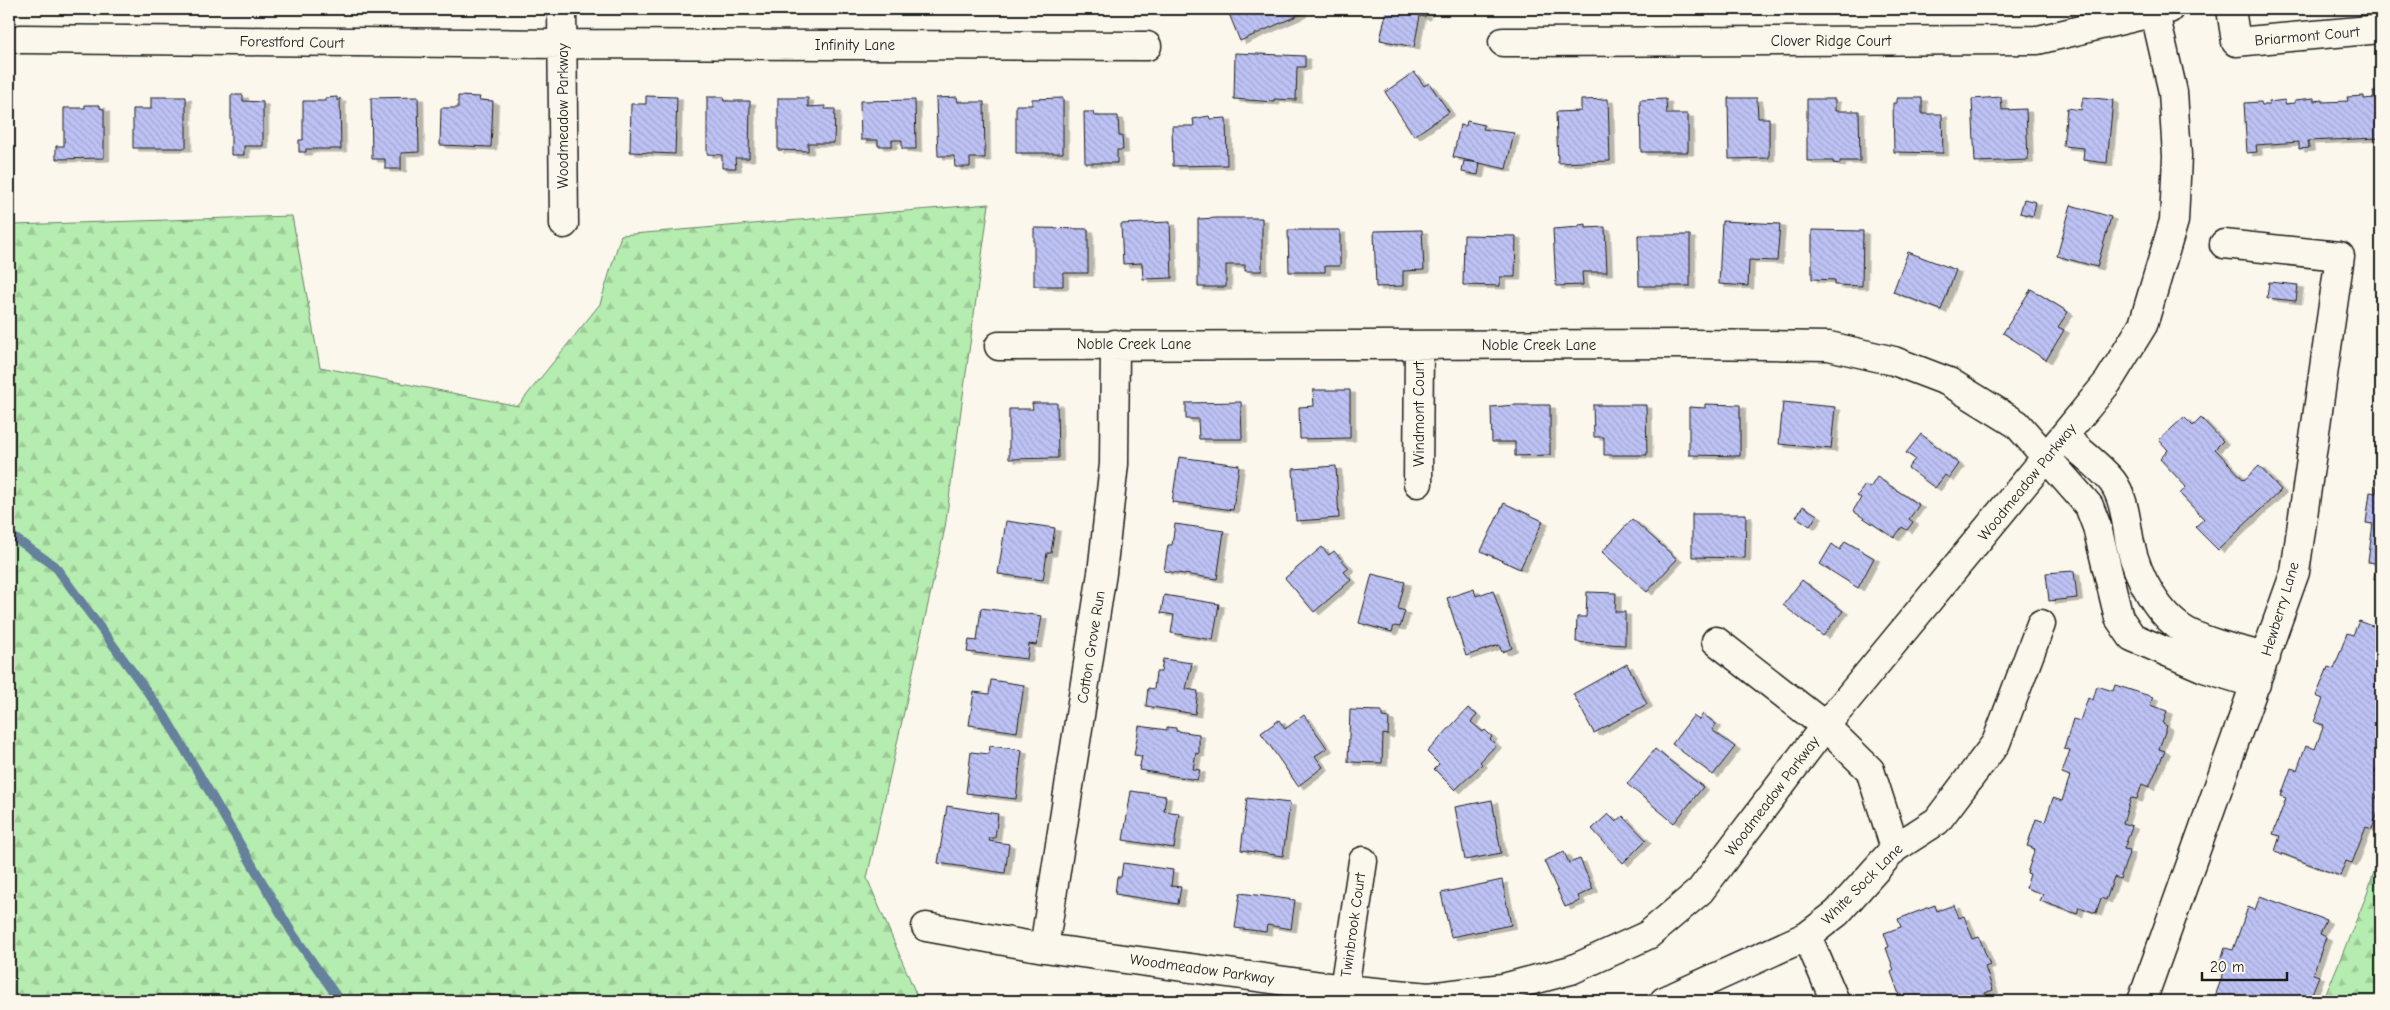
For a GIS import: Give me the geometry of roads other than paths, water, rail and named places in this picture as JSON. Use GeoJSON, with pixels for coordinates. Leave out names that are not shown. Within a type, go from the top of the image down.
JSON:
{"type":"FeatureCollection","features":[{"type":"Feature","properties":{"kind":"street","name":"Woodmeadow Parkway"},"geometry":{"type":"LineString","coordinates":[[562,9],[564,224]]}},
{"type":"Feature","properties":{"kind":"street","name":"Briarmont Court"},"geometry":{"type":"LineString","coordinates":[[2231,9],[2236,42],[2381,29]]}},
{"type":"Feature","properties":{"kind":"street","name":"Woodmeadow Parkway"},"geometry":{"type":"LineString","coordinates":[[926,927],[1044,948],[1344,989],[1428,997],[1503,988],[1571,970],[1648,935],[1700,891],[1825,726],[2047,459],[2108,382],[2143,325],[2174,221],[2177,156],[2174,92],[2159,10]]}},
{"type":"Feature","properties":{"kind":"street","name":"Clover Ridge Court"},"geometry":{"type":"LineString","coordinates":[[1504,42],[2038,40],[2159,10]]}},
{"type":"Feature","properties":{"kind":"street","name":"Forestford Court"},"geometry":{"type":"LineString","coordinates":[[21,39],[562,44]]}},
{"type":"Feature","properties":{"kind":"street","name":"Infinity Lane"},"geometry":{"type":"LineString","coordinates":[[562,44],[1147,46]]}},
{"type":"Feature","properties":{"kind":"street","name":"Hewberry Lane"},"geometry":{"type":"LineString","coordinates":[[2142,1001],[2295,572],[2340,256],[2224,244]]}},
{"type":"Feature","properties":{"kind":"street","name":"Noble Creek Lane"},"geometry":{"type":"LineString","coordinates":[[999,346],[1115,344],[1694,344],[1829,346],[1894,361],[1948,382],[2017,424],[2089,506],[2097,527],[2119,618],[2132,637],[2204,668],[2256,684]]}},
{"type":"Feature","properties":{"kind":"street","name":"Cotton Grove Run"},"geometry":{"type":"LineString","coordinates":[[1044,948],[1102,573],[1114,464],[1115,344]]}},
{"type":"Feature","properties":{"kind":"street","name":"Windmont Court"},"geometry":{"type":"LineString","coordinates":[[1418,483],[1419,345]]}},
{"type":"Feature","properties":{"kind":"street"},"geometry":{"type":"LineString","coordinates":[[2064,437],[2112,481],[2120,496],[2132,552],[2142,583],[2174,622],[2188,633],[2214,643],[2266,657]]}},
{"type":"Feature","properties":{"kind":"street","name":"White Sock Lane"},"geometry":{"type":"LineString","coordinates":[[1664,1001],[1807,936],[1837,913],[1895,848],[1937,821],[1996,743],[2041,624]]}},
{"type":"Feature","properties":{"kind":"street"},"geometry":{"type":"LineString","coordinates":[[1716,641],[1825,726],[1870,770],[1895,848]]}},
{"type":"Feature","properties":{"kind":"street","name":"Twinbrook Court"},"geometry":{"type":"LineString","coordinates":[[1344,989],[1363,861]]}},
{"type":"Feature","properties":{"kind":"street"},"geometry":{"type":"LineString","coordinates":[[1807,936],[1835,1001]]}},
{"type":"Feature","properties":{"kind":"waterway"},"geometry":{"type":"LineString","coordinates":[[9,534],[55,566],[165,716],[291,931],[340,1001]]}}]}
